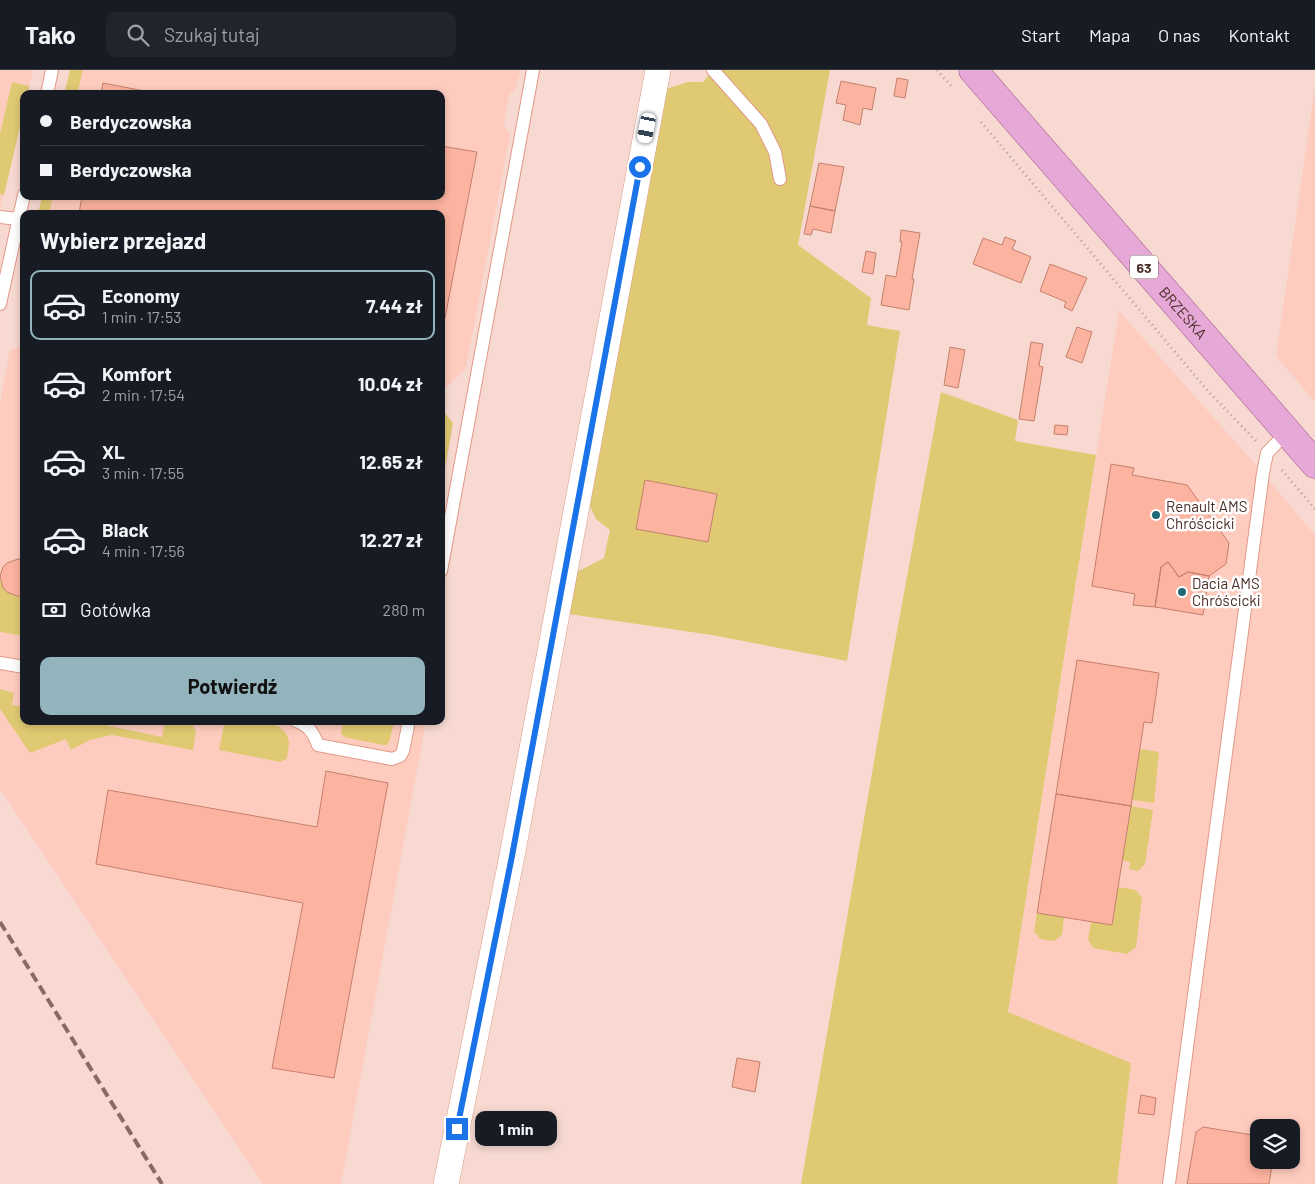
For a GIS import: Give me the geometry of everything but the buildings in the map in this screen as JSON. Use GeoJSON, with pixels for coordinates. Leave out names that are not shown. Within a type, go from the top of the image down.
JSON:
{"type":"FeatureCollection","features":[{"type":"Feature","properties":{"kind":"main road","name":"BRZESKA"},"geometry":{"type":"LineString","coordinates":[[973,70],[1315,464]]}},
{"type":"Feature","properties":{"kind":"street"},"geometry":{"type":"LineString","coordinates":[[446,1184],[512,856],[658,70]]}},
{"type":"Feature","properties":{"kind":"lane"},"geometry":{"type":"LineString","coordinates":[[48,90],[52,70]]}},
{"type":"Feature","properties":{"kind":"lane"},"geometry":{"type":"LineString","coordinates":[[445,549],[533,70]]}},
{"type":"Feature","properties":{"kind":"lane"},"geometry":{"type":"LineString","coordinates":[[713,70],[761,124],[775,152],[780,179]]}},
{"type":"Feature","properties":{"kind":"lane"},"geometry":{"type":"LineString","coordinates":[[0,304],[20,211]]}},
{"type":"Feature","properties":{"kind":"lane"},"geometry":{"type":"LineString","coordinates":[[0,217],[18,219]]}},
{"type":"Feature","properties":{"kind":"lane"},"geometry":{"type":"LineString","coordinates":[[1169,1184],[1263,473],[1268,453],[1287,432]]}},
{"type":"Feature","properties":{"kind":"lane"},"geometry":{"type":"LineString","coordinates":[[0,663],[20,667]]}},
{"type":"Feature","properties":{"kind":"lane"},"geometry":{"type":"LineString","coordinates":[[305,725],[312,730],[318,745],[392,759],[400,756],[403,751],[408,725]]}},
{"type":"Feature","properties":{"kind":"path"},"geometry":{"type":"LineString","coordinates":[[937,70],[956,92]]}},
{"type":"Feature","properties":{"kind":"path"},"geometry":{"type":"LineString","coordinates":[[981,122],[1207,390],[1268,453],[1315,509]]}},
{"type":"Feature","properties":{"kind":"shaded area"},"geometry":{"type":"Polygon","coordinates":[[[0,70],[33,70],[29,90],[20,90],[20,127],[0,210],[0,70]]]}},
{"type":"Feature","properties":{"kind":"shaded area"},"geometry":{"type":"Polygon","coordinates":[[[70,70],[83,70],[78,90],[65,90],[70,70]]]}},
{"type":"Feature","properties":{"kind":"shaded area"},"geometry":{"type":"Polygon","coordinates":[[[76,70],[521,70],[516,87],[509,96],[504,125],[510,135],[466,368],[446,387],[445,391],[445,210],[44,210],[46,200],[445,200],[445,90],[72,90],[76,70]]]}},
{"type":"Feature","properties":{"kind":"shaded area"},"geometry":{"type":"Polygon","coordinates":[[[713,70],[830,70],[798,245],[871,298],[867,325],[900,331],[847,661],[712,635],[569,614],[577,572],[604,558],[610,530],[596,519],[589,504],[666,89],[688,82],[703,82],[713,70]]]}},
{"type":"Feature","properties":{"kind":"shaded area"},"geometry":{"type":"Polygon","coordinates":[[[12,82],[29,86],[28,90],[20,90],[20,127],[4,195],[0,194],[0,134],[12,82]]]}},
{"type":"Feature","properties":{"kind":"shaded area"},"geometry":{"type":"Polygon","coordinates":[[[1315,86],[1315,402],[1276,356],[1315,86]]]}},
{"type":"Feature","properties":{"kind":"shaded area"},"geometry":{"type":"Polygon","coordinates":[[[41,200],[52,200],[50,210],[39,210],[41,200]]]}},
{"type":"Feature","properties":{"kind":"shaded area"},"geometry":{"type":"Polygon","coordinates":[[[1119,311],[1255,464],[1315,535],[1315,1184],[1117,1184],[1131,1063],[1008,1012],[1119,311]]]}},
{"type":"Feature","properties":{"kind":"shaded area"},"geometry":{"type":"Polygon","coordinates":[[[20,346],[20,725],[425,725],[341,1184],[263,1184],[0,789],[0,403],[10,350],[20,346]]]}},
{"type":"Feature","properties":{"kind":"shaded area"},"geometry":{"type":"Polygon","coordinates":[[[941,392],[1018,420],[1015,441],[1096,455],[1008,1012],[1131,1063],[1117,1184],[801,1184],[890,669],[941,392]]]}},
{"type":"Feature","properties":{"kind":"shaded area"},"geometry":{"type":"Polygon","coordinates":[[[445,414],[453,423],[445,468],[445,414]]]}},
{"type":"Feature","properties":{"kind":"shaded area"},"geometry":{"type":"Polygon","coordinates":[[[445,414],[453,423],[445,468],[445,414]]]}},
{"type":"Feature","properties":{"kind":"shaded area"},"geometry":{"type":"Polygon","coordinates":[[[0,578],[5,590],[11,594],[20,596],[20,635],[0,632],[0,578]]]}},
{"type":"Feature","properties":{"kind":"shaded area"},"geometry":{"type":"Polygon","coordinates":[[[0,689],[14,693],[12,705],[20,706],[20,725],[105,725],[162,737],[164,725],[192,725],[196,732],[193,750],[112,735],[90,740],[71,750],[66,739],[30,753],[0,709],[0,689]]]}},
{"type":"Feature","properties":{"kind":"shaded area"},"geometry":{"type":"Polygon","coordinates":[[[224,725],[274,725],[285,732],[289,745],[287,758],[281,762],[219,750],[224,725]]]}},
{"type":"Feature","properties":{"kind":"shaded area"},"geometry":{"type":"Polygon","coordinates":[[[342,725],[393,725],[387,745],[344,737],[341,733],[342,725]]]}},
{"type":"Feature","properties":{"kind":"shaded area"},"geometry":{"type":"Polygon","coordinates":[[[1140,749],[1159,752],[1154,803],[1132,800],[1140,749]]]}},
{"type":"Feature","properties":{"kind":"shaded area"},"geometry":{"type":"Polygon","coordinates":[[[1131,806],[1153,810],[1145,864],[1138,871],[1129,869],[1130,862],[1122,860],[1131,806]]]}},
{"type":"Feature","properties":{"kind":"shaded area"},"geometry":{"type":"Polygon","coordinates":[[[1118,887],[1136,890],[1142,898],[1136,947],[1127,954],[1093,948],[1088,939],[1091,922],[1112,925],[1118,887]]]}},
{"type":"Feature","properties":{"kind":"shaded area"},"geometry":{"type":"Polygon","coordinates":[[[1037,913],[1064,917],[1062,935],[1054,941],[1040,939],[1034,931],[1037,913]]]}},
{"type":"Feature","properties":{"kind":"railway"},"geometry":{"type":"LineString","coordinates":[[0,922],[162,1184]]}},
{"type":"Feature","properties":{"kind":"place","name":"Renault AMS Chróścicki"},"geometry":{"type":"Point","coordinates":[1156,515]}},
{"type":"Feature","properties":{"kind":"place","name":"Dacia AMS Chróścicki"},"geometry":{"type":"Point","coordinates":[1182,592]}},
{"type":"Feature","properties":{"kind":"route"},"geometry":{"type":"LineString","coordinates":[[457,1129],[512,856],[640,167]]}}]}
